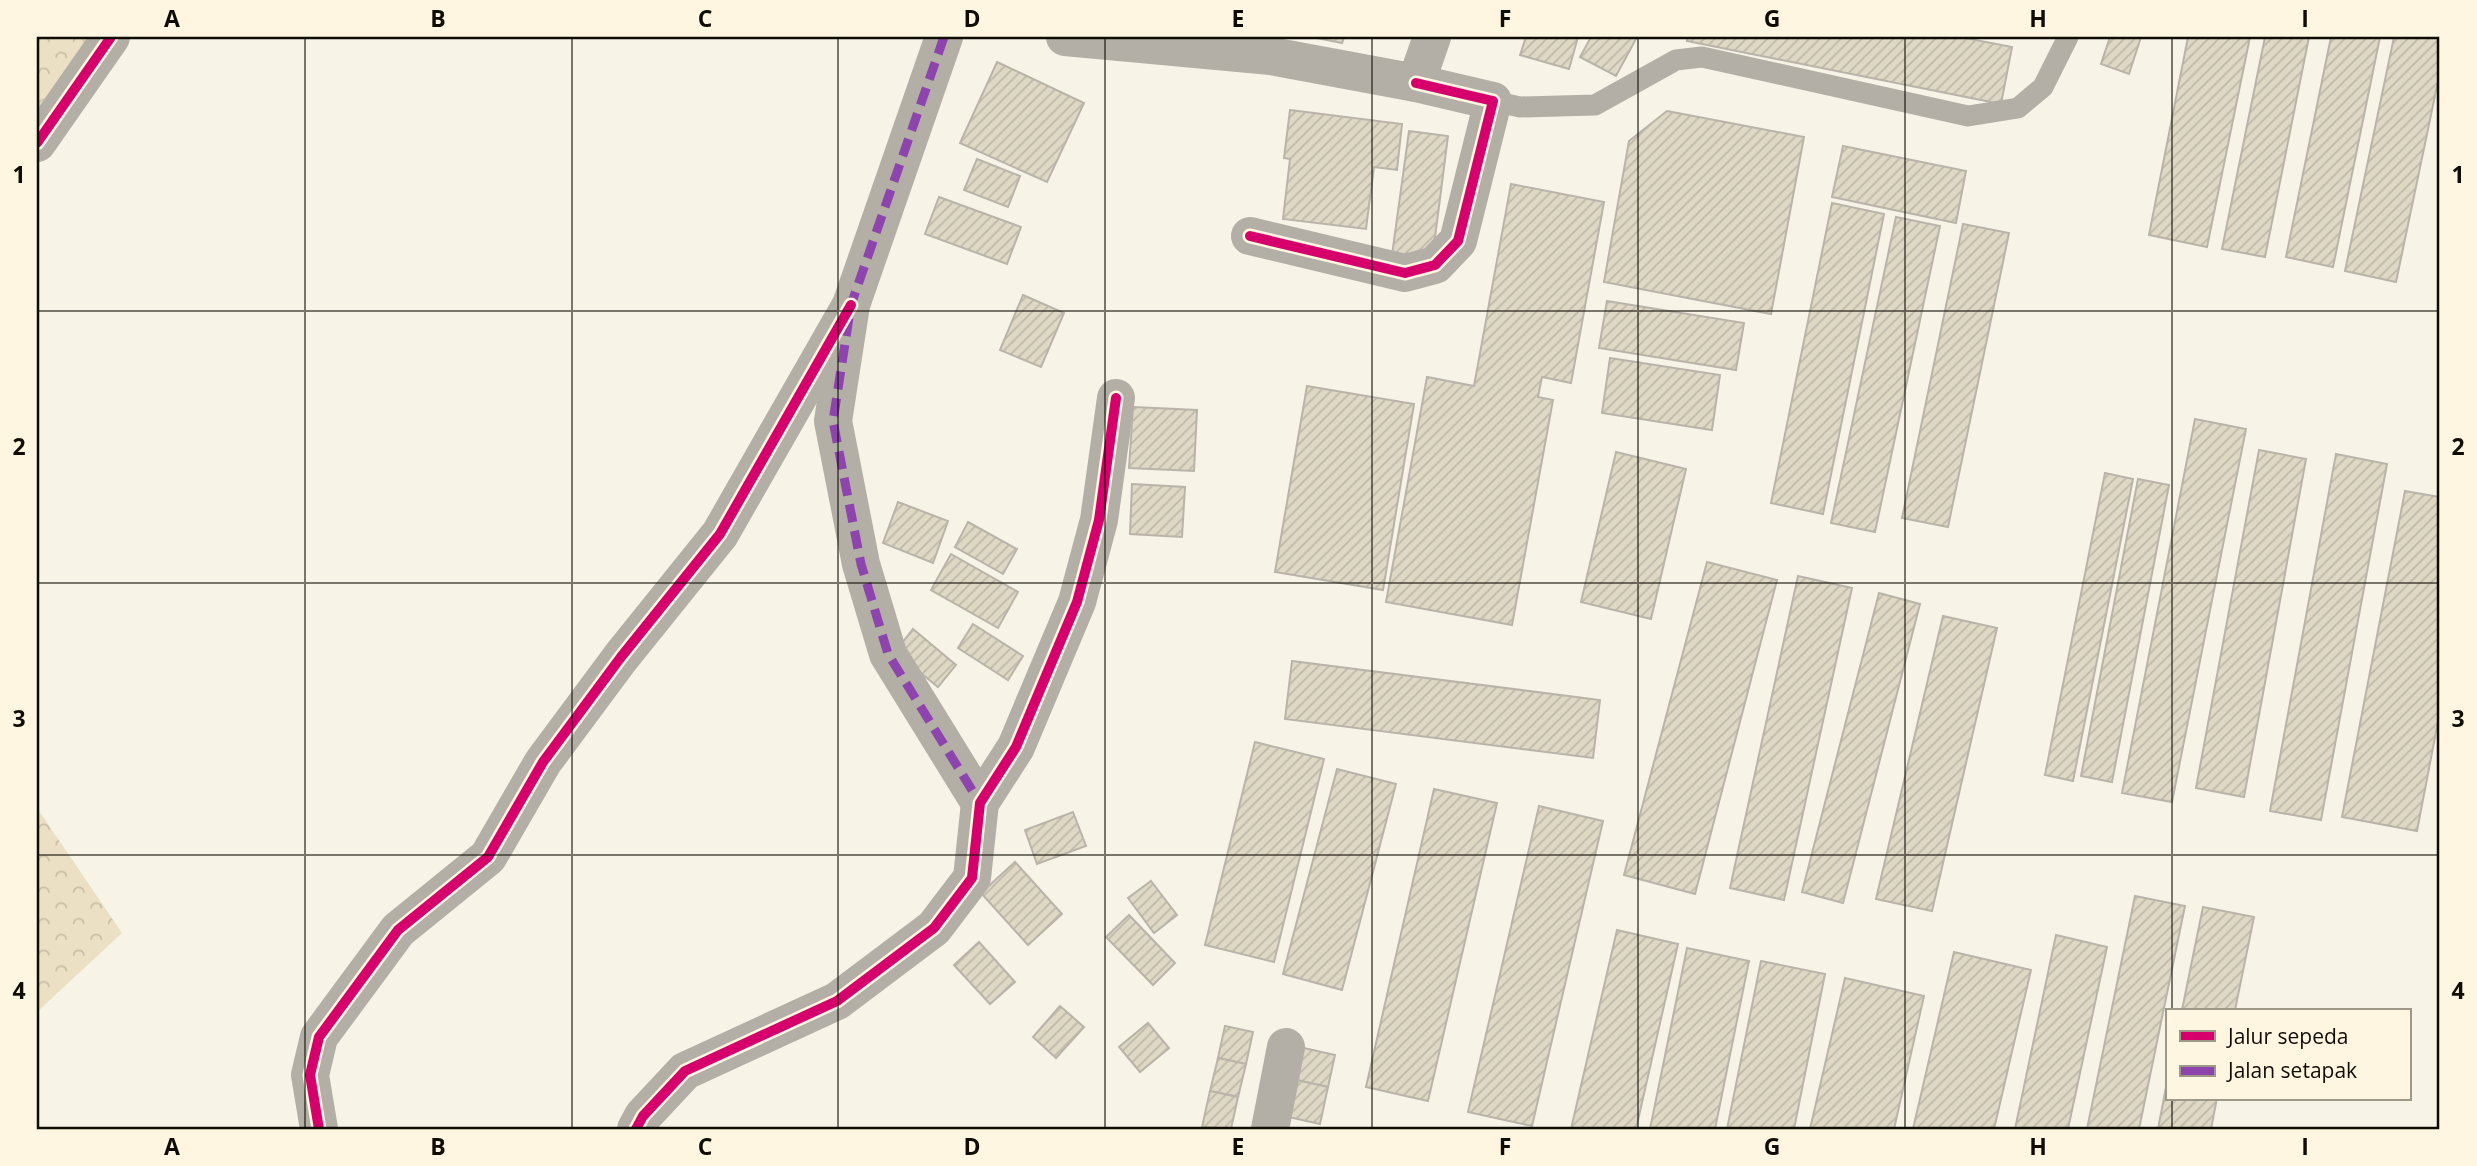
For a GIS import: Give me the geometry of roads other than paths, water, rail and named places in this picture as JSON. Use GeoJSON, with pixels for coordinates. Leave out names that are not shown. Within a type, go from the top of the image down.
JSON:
{"type":"FeatureCollection","features":[{"type":"Feature","properties":{"kind":"street"},"geometry":{"type":"LineString","coordinates":[[37,143],[111,37]]}},
{"type":"Feature","properties":{"kind":"street"},"geometry":{"type":"LineString","coordinates":[[944,37],[851,305],[833,421],[861,564],[888,654],[980,803]]}},
{"type":"Feature","properties":{"kind":"street"},"geometry":{"type":"LineString","coordinates":[[1065,37],[1271,56],[1416,83],[1493,101],[1458,241],[1435,265],[1405,272],[1250,236]]}},
{"type":"Feature","properties":{"kind":"street"},"geometry":{"type":"LineString","coordinates":[[1416,83],[1432,37]]}},
{"type":"Feature","properties":{"kind":"street"},"geometry":{"type":"LineString","coordinates":[[319,1129],[310,1075],[318,1037],[398,930],[488,857],[543,762],[621,657],[720,534],[851,305]]}},
{"type":"Feature","properties":{"kind":"street"},"geometry":{"type":"LineString","coordinates":[[636,1129],[643,1116],[685,1071],[837,1001],[934,928],[972,878],[980,803],[1016,747],[1077,602],[1099,520],[1116,398]]}},
{"type":"Feature","properties":{"kind":"street"},"geometry":{"type":"LineString","coordinates":[[1270,1129],[1286,1047]]}},
{"type":"Feature","properties":{"kind":"lane"},"geometry":{"type":"LineString","coordinates":[[1493,101],[1520,107],[1595,105],[1676,60],[1702,57],[1968,116],[2018,108],[2043,87],[2068,37]]}}]}
